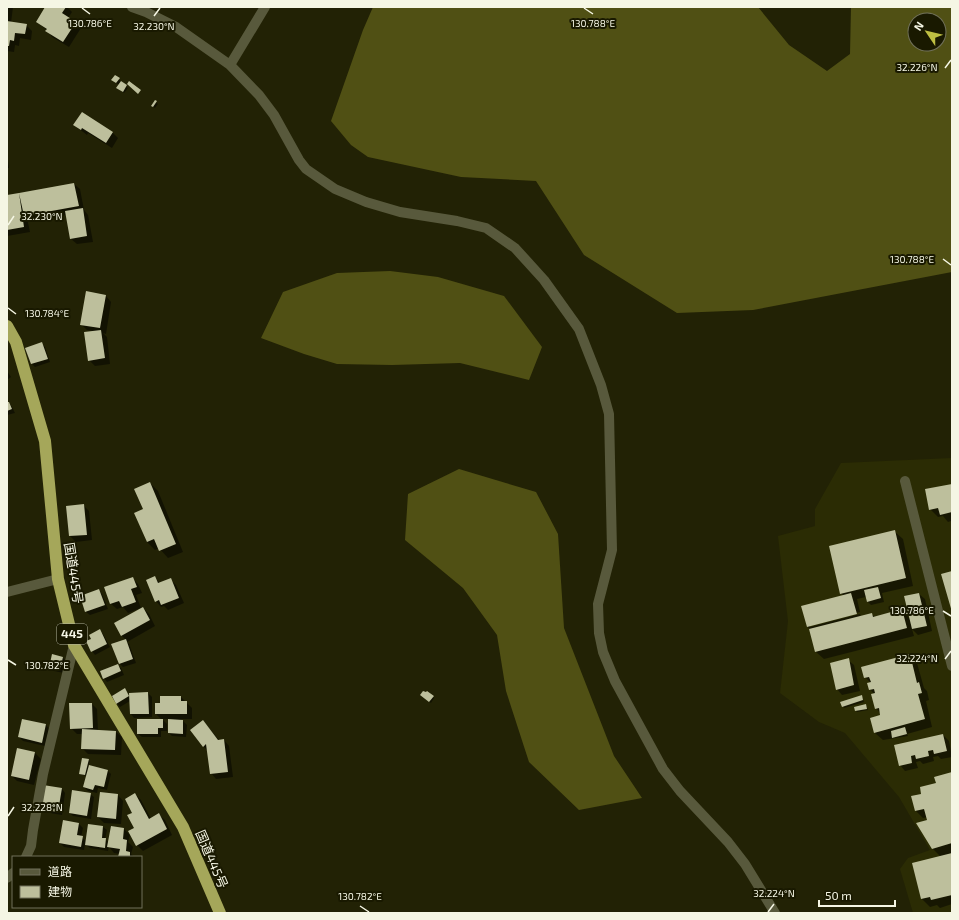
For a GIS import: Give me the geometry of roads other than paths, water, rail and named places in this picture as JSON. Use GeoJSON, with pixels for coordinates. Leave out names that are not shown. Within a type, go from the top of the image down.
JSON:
{"type":"FeatureCollection","features":[{"type":"Feature","properties":{"kind":"highway","name":"国道445号"},"geometry":{"type":"LineString","coordinates":[[7,326],[45,441],[58,579],[74,644],[183,827],[220,913]]}},
{"type":"Feature","properties":{"kind":"street"},"geometry":{"type":"LineString","coordinates":[[132,7],[146,12],[176,27],[230,65],[259,95],[274,115],[298,160],[306,169],[335,190],[366,202],[400,212],[457,221],[486,228],[515,248],[544,280],[580,329],[601,385],[609,414],[612,550],[598,604],[599,633],[603,652],[615,681],[664,769],[680,791],[728,842],[745,864],[775,913]]}},
{"type":"Feature","properties":{"kind":"street"},"geometry":{"type":"LineString","coordinates":[[230,65],[265,7]]}},
{"type":"Feature","properties":{"kind":"street"},"geometry":{"type":"LineString","coordinates":[[905,480],[952,666]]}},
{"type":"Feature","properties":{"kind":"street"},"geometry":{"type":"LineString","coordinates":[[7,592],[58,579]]}},
{"type":"Feature","properties":{"kind":"street"},"geometry":{"type":"LineString","coordinates":[[26,856],[31,846],[44,774],[74,644]]}}]}
